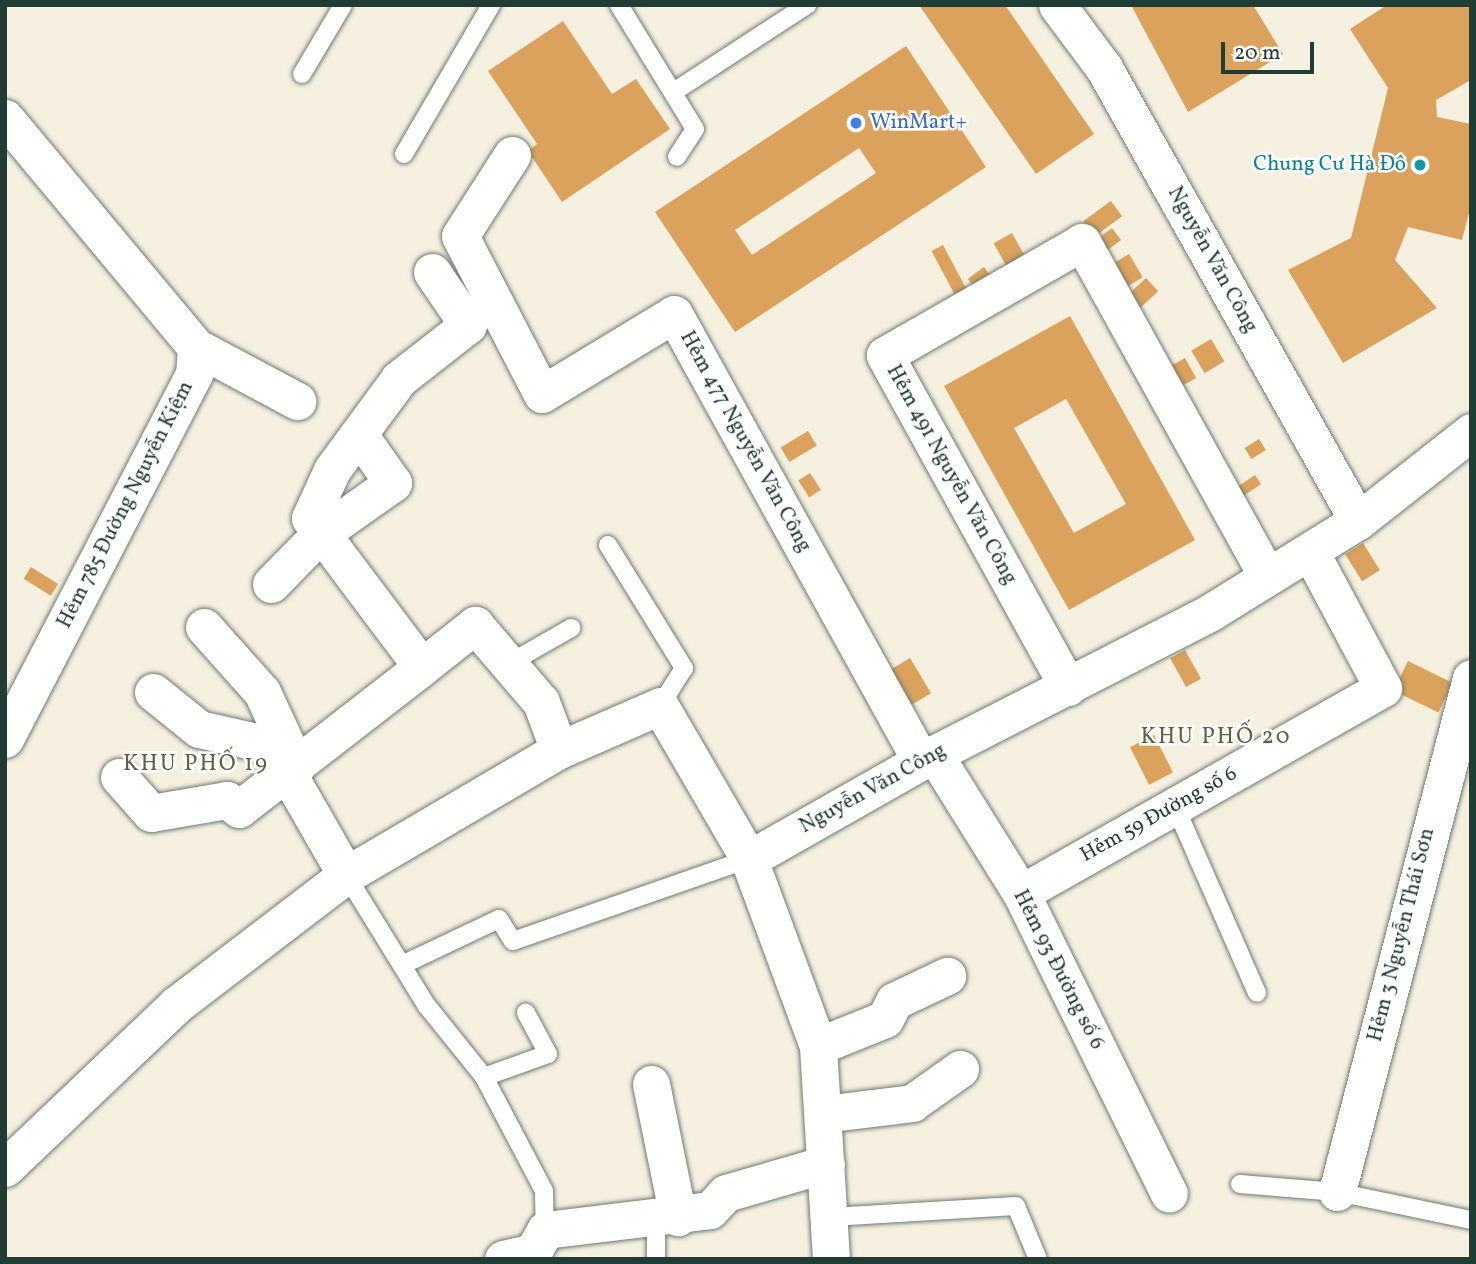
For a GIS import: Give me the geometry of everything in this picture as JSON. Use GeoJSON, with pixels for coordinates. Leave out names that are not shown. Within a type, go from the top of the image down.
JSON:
{"type":"FeatureCollection","features":[{"type":"Feature","properties":{"kind":"street","name":"Nguyễn Văn Công"},"geometry":{"type":"LineString","coordinates":[[1057,5],[1104,68],[1358,521]]}},
{"type":"Feature","properties":{"kind":"street"},"geometry":{"type":"LineString","coordinates":[[5,118],[196,348],[297,401]]}},
{"type":"Feature","properties":{"kind":"street","name":"Hẻm 477 Nguyễn Văn Công"},"geometry":{"type":"LineString","coordinates":[[512,155],[460,236],[542,394],[674,314],[928,758]]}},
{"type":"Feature","properties":{"kind":"street","name":"Hẻm 491 Nguyễn Văn Công"},"geometry":{"type":"LineString","coordinates":[[1068,687],[885,355],[1082,242],[1267,576]]}},
{"type":"Feature","properties":{"kind":"street"},"geometry":{"type":"LineString","coordinates":[[422,667],[318,536],[310,518],[332,470],[360,436],[399,379],[468,325],[432,272]]}},
{"type":"Feature","properties":{"kind":"street","name":"Hẻm 785 Đường Nguyễn Kiệm"},"geometry":{"type":"LineString","coordinates":[[5,739],[194,374],[196,348]]}},
{"type":"Feature","properties":{"kind":"street","name":"Nguyễn Văn Công"},"geometry":{"type":"LineString","coordinates":[[749,859],[928,758],[1068,687],[1311,553],[1358,521],[1471,432]]}},
{"type":"Feature","properties":{"kind":"street"},"geometry":{"type":"LineString","coordinates":[[271,584],[318,536],[393,483],[360,436]]}},
{"type":"Feature","properties":{"kind":"street","name":"Hẻm 59 Đường số 6"},"geometry":{"type":"LineString","coordinates":[[1021,893],[1383,688],[1311,553]]}},
{"type":"Feature","properties":{"kind":"street"},"geometry":{"type":"LineString","coordinates":[[119,777],[150,813],[227,800],[239,809],[475,625],[541,702],[559,750]]}},
{"type":"Feature","properties":{"kind":"street"},"geometry":{"type":"LineString","coordinates":[[204,627],[262,692],[296,766],[291,779],[346,875]]}},
{"type":"Feature","properties":{"kind":"street","name":"Hẻm 3 Nguyễn Thái Sơn"},"geometry":{"type":"LineString","coordinates":[[1337,1192],[1471,678]]}},
{"type":"Feature","properties":{"kind":"street"},"geometry":{"type":"LineString","coordinates":[[153,692],[199,729],[261,743],[296,766]]}},
{"type":"Feature","properties":{"kind":"street"},"geometry":{"type":"LineString","coordinates":[[5,1168],[176,1005],[346,875],[559,750],[660,706],[749,859],[818,1046],[831,1217],[831,1259]]}},
{"type":"Feature","properties":{"kind":"street","name":"Hẻm 93 Đường số 6"},"geometry":{"type":"LineString","coordinates":[[928,758],[1021,893],[1169,1194]]}},
{"type":"Feature","properties":{"kind":"street"},"geometry":{"type":"LineString","coordinates":[[818,1046],[885,1019],[894,1001],[947,976]]}},
{"type":"Feature","properties":{"kind":"street"},"geometry":{"type":"LineString","coordinates":[[822,1114],[912,1103],[960,1069]]}},
{"type":"Feature","properties":{"kind":"street"},"geometry":{"type":"LineString","coordinates":[[650,1084],[667,1219]]}},
{"type":"Feature","properties":{"kind":"street"},"geometry":{"type":"LineString","coordinates":[[528,1250],[710,1210],[726,1193],[826,1164]]}},
{"type":"Feature","properties":{"kind":"lane"},"geometry":{"type":"LineString","coordinates":[[302,74],[343,5]]}},
{"type":"Feature","properties":{"kind":"lane"},"geometry":{"type":"LineString","coordinates":[[404,154],[491,5]]}},
{"type":"Feature","properties":{"kind":"lane"},"geometry":{"type":"LineString","coordinates":[[619,5],[676,91],[695,129],[677,157]]}},
{"type":"Feature","properties":{"kind":"lane"},"geometry":{"type":"LineString","coordinates":[[676,91],[807,5]]}},
{"type":"Feature","properties":{"kind":"lane"},"geometry":{"type":"LineString","coordinates":[[608,545],[684,668],[660,706]]}},
{"type":"Feature","properties":{"kind":"lane"},"geometry":{"type":"LineString","coordinates":[[508,664],[570,628]]}},
{"type":"Feature","properties":{"kind":"lane"},"geometry":{"type":"LineString","coordinates":[[1175,807],[1257,993]]}},
{"type":"Feature","properties":{"kind":"lane"},"geometry":{"type":"LineString","coordinates":[[402,965],[499,919],[513,941],[749,859]]}},
{"type":"Feature","properties":{"kind":"lane"},"geometry":{"type":"LineString","coordinates":[[346,875],[402,965],[484,1077],[544,1191],[528,1250]]}},
{"type":"Feature","properties":{"kind":"lane"},"geometry":{"type":"LineString","coordinates":[[484,1077],[548,1054],[526,1013]]}},
{"type":"Feature","properties":{"kind":"lane"},"geometry":{"type":"LineString","coordinates":[[1240,1184],[1337,1192],[1471,1220]]}},
{"type":"Feature","properties":{"kind":"lane"},"geometry":{"type":"LineString","coordinates":[[831,1217],[1016,1206],[1038,1259]]}},
{"type":"Feature","properties":{"kind":"lane"},"geometry":{"type":"LineString","coordinates":[[656,1259],[667,1219]]}},
{"type":"Feature","properties":{"kind":"building"},"geometry":{"type":"Polygon","coordinates":[[[919,5],[1005,5],[1094,134],[1036,174],[919,5]]]}},
{"type":"Feature","properties":{"kind":"building"},"geometry":{"type":"Polygon","coordinates":[[[1131,5],[1253,5],[1283,54],[1188,112],[1131,5]]]}},
{"type":"Feature","properties":{"kind":"building","name":"Chung Cư Hà Đô"},"geometry":{"type":"Polygon","coordinates":[[[1387,5],[1471,5],[1471,80],[1436,100],[1437,117],[1471,124],[1471,205],[1462,240],[1408,227],[1395,260],[1437,308],[1343,363],[1288,270],[1351,238],[1388,88],[1350,29],[1387,5]]]}},
{"type":"Feature","properties":{"kind":"building"},"geometry":{"type":"Polygon","coordinates":[[[563,21],[612,94],[636,79],[670,129],[562,202],[528,151],[537,144],[488,71],[563,21]]]}},
{"type":"Feature","properties":{"kind":"building"},"geometry":{"type":"Polygon","coordinates":[[[906,46],[986,167],[735,332],[655,212],[906,46]],[[859,148],[735,230],[752,255],[876,173],[859,148]]]}},
{"type":"Feature","properties":{"kind":"building"},"geometry":{"type":"Polygon","coordinates":[[[1111,201],[1122,216],[1095,236],[1083,221],[1111,201]]]}},
{"type":"Feature","properties":{"kind":"building"},"geometry":{"type":"Polygon","coordinates":[[[1112,228],[1121,240],[1105,252],[1096,240],[1112,228]]]}},
{"type":"Feature","properties":{"kind":"building"},"geometry":{"type":"Polygon","coordinates":[[[1012,233],[1026,258],[1008,269],[994,243],[1012,233]]]}},
{"type":"Feature","properties":{"kind":"building"},"geometry":{"type":"Polygon","coordinates":[[[943,245],[966,288],[955,294],[932,251],[943,245]]]}},
{"type":"Feature","properties":{"kind":"building"},"geometry":{"type":"Polygon","coordinates":[[[1129,254],[1143,277],[1128,286],[1114,263],[1129,254]]]}},
{"type":"Feature","properties":{"kind":"building"},"geometry":{"type":"Polygon","coordinates":[[[984,267],[995,282],[979,294],[968,279],[984,267]]]}},
{"type":"Feature","properties":{"kind":"building"},"geometry":{"type":"Polygon","coordinates":[[[1146,278],[1158,291],[1141,308],[1128,294],[1146,278]]]}},
{"type":"Feature","properties":{"kind":"building"},"geometry":{"type":"Polygon","coordinates":[[[1070,316],[1195,540],[1069,610],[944,386],[1070,316]],[[1066,399],[1014,428],[1074,533],[1126,504],[1066,399]]]}},
{"type":"Feature","properties":{"kind":"building"},"geometry":{"type":"Polygon","coordinates":[[[1211,339],[1224,361],[1205,373],[1191,351],[1211,339]]]}},
{"type":"Feature","properties":{"kind":"building"},"geometry":{"type":"Polygon","coordinates":[[[1185,358],[1196,378],[1178,388],[1167,368],[1185,358]]]}},
{"type":"Feature","properties":{"kind":"building"},"geometry":{"type":"Polygon","coordinates":[[[808,431],[817,446],[789,462],[781,447],[808,431]]]}},
{"type":"Feature","properties":{"kind":"building"},"geometry":{"type":"Polygon","coordinates":[[[1259,439],[1266,450],[1251,459],[1245,448],[1259,439]]]}},
{"type":"Feature","properties":{"kind":"building"},"geometry":{"type":"Polygon","coordinates":[[[810,473],[821,490],[809,497],[798,481],[810,473]]]}},
{"type":"Feature","properties":{"kind":"building"},"geometry":{"type":"Polygon","coordinates":[[[1255,475],[1261,484],[1240,498],[1234,489],[1255,475]]]}},
{"type":"Feature","properties":{"kind":"building"},"geometry":{"type":"Polygon","coordinates":[[[1363,543],[1380,570],[1362,581],[1345,554],[1363,543]]]}},
{"type":"Feature","properties":{"kind":"building"},"geometry":{"type":"Polygon","coordinates":[[[31,567],[58,584],[51,596],[24,579],[31,567]]]}},
{"type":"Feature","properties":{"kind":"building"},"geometry":{"type":"Polygon","coordinates":[[[1185,650],[1201,679],[1186,687],[1170,658],[1185,650]]]}},
{"type":"Feature","properties":{"kind":"building"},"geometry":{"type":"Polygon","coordinates":[[[910,658],[931,693],[911,705],[890,670],[910,658]]]}},
{"type":"Feature","properties":{"kind":"building"},"geometry":{"type":"Polygon","coordinates":[[[1408,661],[1453,683],[1438,713],[1394,691],[1408,661]]]}},
{"type":"Feature","properties":{"kind":"building"},"geometry":{"type":"Polygon","coordinates":[[[1154,735],[1173,772],[1149,785],[1130,747],[1154,735]]]}},
{"type":"Feature","properties":{"kind":"place","name":"WinMart+"},"geometry":{"type":"Point","coordinates":[856,123]}},
{"type":"Feature","properties":{"kind":"place","name":"Chung Cư Hà Đô"},"geometry":{"type":"Point","coordinates":[1420,165]}},
{"type":"Feature","properties":{"kind":"district","name":"KHU PHỐ 20"},"geometry":{"type":"Point","coordinates":[1216,737]}},
{"type":"Feature","properties":{"kind":"district","name":"KHU PHỐ 19"},"geometry":{"type":"Point","coordinates":[196,764]}}]}
